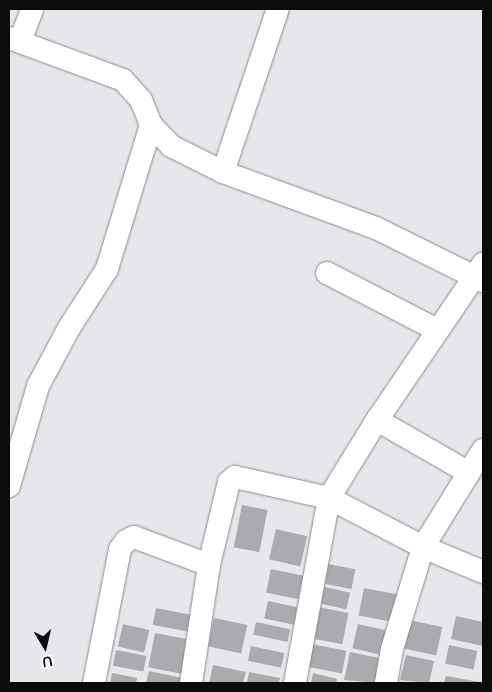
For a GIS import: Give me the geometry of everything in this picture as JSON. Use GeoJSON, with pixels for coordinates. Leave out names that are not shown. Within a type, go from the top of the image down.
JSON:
{"type":"FeatureCollection","features":[{"type":"Feature","properties":{"kind":"street"},"geometry":{"type":"LineString","coordinates":[[32,9],[15,40],[123,80],[141,100],[151,125],[171,146],[223,172],[376,228],[481,274],[437,330],[377,420],[329,498],[295,683]]}},
{"type":"Feature","properties":{"kind":"street"},"geometry":{"type":"LineString","coordinates":[[223,172],[278,9]]}},
{"type":"Feature","properties":{"kind":"street"},"geometry":{"type":"LineString","coordinates":[[9,486],[38,386],[70,328],[107,269],[151,125]]}},
{"type":"Feature","properties":{"kind":"street"},"geometry":{"type":"LineString","coordinates":[[327,273],[437,330]]}},
{"type":"Feature","properties":{"kind":"street"},"geometry":{"type":"LineString","coordinates":[[377,420],[469,473]]}},
{"type":"Feature","properties":{"kind":"street"},"geometry":{"type":"LineString","coordinates":[[386,683],[395,639],[423,547],[483,450]]}},
{"type":"Feature","properties":{"kind":"street"},"geometry":{"type":"LineString","coordinates":[[191,683],[209,565],[229,482],[235,476],[329,498],[423,547],[483,572]]}},
{"type":"Feature","properties":{"kind":"street"},"geometry":{"type":"LineString","coordinates":[[94,683],[120,549],[126,541],[134,537],[209,565]]}},
{"type":"Feature","properties":{"kind":"building"},"geometry":{"type":"Polygon","coordinates":[[[242,505],[268,510],[259,552],[234,547],[242,505]]]}},
{"type":"Feature","properties":{"kind":"building"},"geometry":{"type":"Polygon","coordinates":[[[276,529],[307,536],[300,566],[269,559],[276,529]]]}},
{"type":"Feature","properties":{"kind":"building"},"geometry":{"type":"Polygon","coordinates":[[[318,562],[355,569],[351,589],[314,582],[318,562]]]}},
{"type":"Feature","properties":{"kind":"building"},"geometry":{"type":"Polygon","coordinates":[[[271,569],[303,576],[298,599],[266,592],[271,569]]]}},
{"type":"Feature","properties":{"kind":"building"},"geometry":{"type":"Polygon","coordinates":[[[316,585],[350,593],[346,609],[312,602],[316,585]]]}},
{"type":"Feature","properties":{"kind":"building"},"geometry":{"type":"Polygon","coordinates":[[[364,588],[404,596],[399,623],[359,615],[364,588]]]}},
{"type":"Feature","properties":{"kind":"building"},"geometry":{"type":"Polygon","coordinates":[[[268,601],[297,607],[294,625],[264,619],[268,601]]]}},
{"type":"Feature","properties":{"kind":"building"},"geometry":{"type":"Polygon","coordinates":[[[318,607],[348,613],[342,644],[312,638],[318,607]]]}},
{"type":"Feature","properties":{"kind":"building"},"geometry":{"type":"Polygon","coordinates":[[[156,608],[193,615],[190,632],[153,625],[156,608]]]}},
{"type":"Feature","properties":{"kind":"building"},"geometry":{"type":"Polygon","coordinates":[[[456,616],[483,622],[483,646],[451,639],[456,616]]]}},
{"type":"Feature","properties":{"kind":"building"},"geometry":{"type":"Polygon","coordinates":[[[214,618],[247,625],[241,653],[208,646],[214,618]]]}},
{"type":"Feature","properties":{"kind":"building"},"geometry":{"type":"Polygon","coordinates":[[[409,620],[442,627],[436,655],[403,648],[409,620]]]}},
{"type":"Feature","properties":{"kind":"building"},"geometry":{"type":"Polygon","coordinates":[[[256,622],[290,629],[288,642],[253,635],[256,622]]]}},
{"type":"Feature","properties":{"kind":"building"},"geometry":{"type":"Polygon","coordinates":[[[123,624],[149,630],[144,652],[118,646],[123,624]]]}},
{"type":"Feature","properties":{"kind":"building"},"geometry":{"type":"Polygon","coordinates":[[[358,624],[389,631],[384,656],[352,648],[358,624]]]}},
{"type":"Feature","properties":{"kind":"building"},"geometry":{"type":"Polygon","coordinates":[[[155,633],[190,640],[184,674],[148,667],[155,633]]]}},
{"type":"Feature","properties":{"kind":"building"},"geometry":{"type":"Polygon","coordinates":[[[311,644],[346,651],[342,673],[307,667],[311,644]]]}},
{"type":"Feature","properties":{"kind":"building"},"geometry":{"type":"Polygon","coordinates":[[[449,645],[477,651],[473,670],[445,664],[449,645]]]}},
{"type":"Feature","properties":{"kind":"building"},"geometry":{"type":"Polygon","coordinates":[[[251,646],[284,653],[281,668],[248,661],[251,646]]]}},
{"type":"Feature","properties":{"kind":"building"},"geometry":{"type":"Polygon","coordinates":[[[116,650],[146,656],[143,672],[113,666],[116,650]]]}},
{"type":"Feature","properties":{"kind":"building"},"geometry":{"type":"Polygon","coordinates":[[[350,652],[384,659],[379,683],[344,680],[350,652]]]}},
{"type":"Feature","properties":{"kind":"building"},"geometry":{"type":"Polygon","coordinates":[[[406,655],[434,661],[429,683],[400,680],[406,655]]]}},
{"type":"Feature","properties":{"kind":"building"},"geometry":{"type":"Polygon","coordinates":[[[213,665],[246,672],[243,683],[209,683],[213,665]]]}},
{"type":"Feature","properties":{"kind":"building"},"geometry":{"type":"Polygon","coordinates":[[[149,671],[182,678],[181,683],[146,683],[149,671]]]}},
{"type":"Feature","properties":{"kind":"building"},"geometry":{"type":"Polygon","coordinates":[[[249,672],[280,678],[279,683],[247,683],[249,672]]]}},
{"type":"Feature","properties":{"kind":"building"},"geometry":{"type":"Polygon","coordinates":[[[112,673],[137,678],[136,683],[110,683],[112,673]]]}},
{"type":"Feature","properties":{"kind":"building"},"geometry":{"type":"Polygon","coordinates":[[[313,673],[337,679],[336,683],[311,683],[313,673]]]}},
{"type":"Feature","properties":{"kind":"building"},"geometry":{"type":"Polygon","coordinates":[[[446,676],[480,682],[480,683],[444,683],[446,676]]]}}]}
